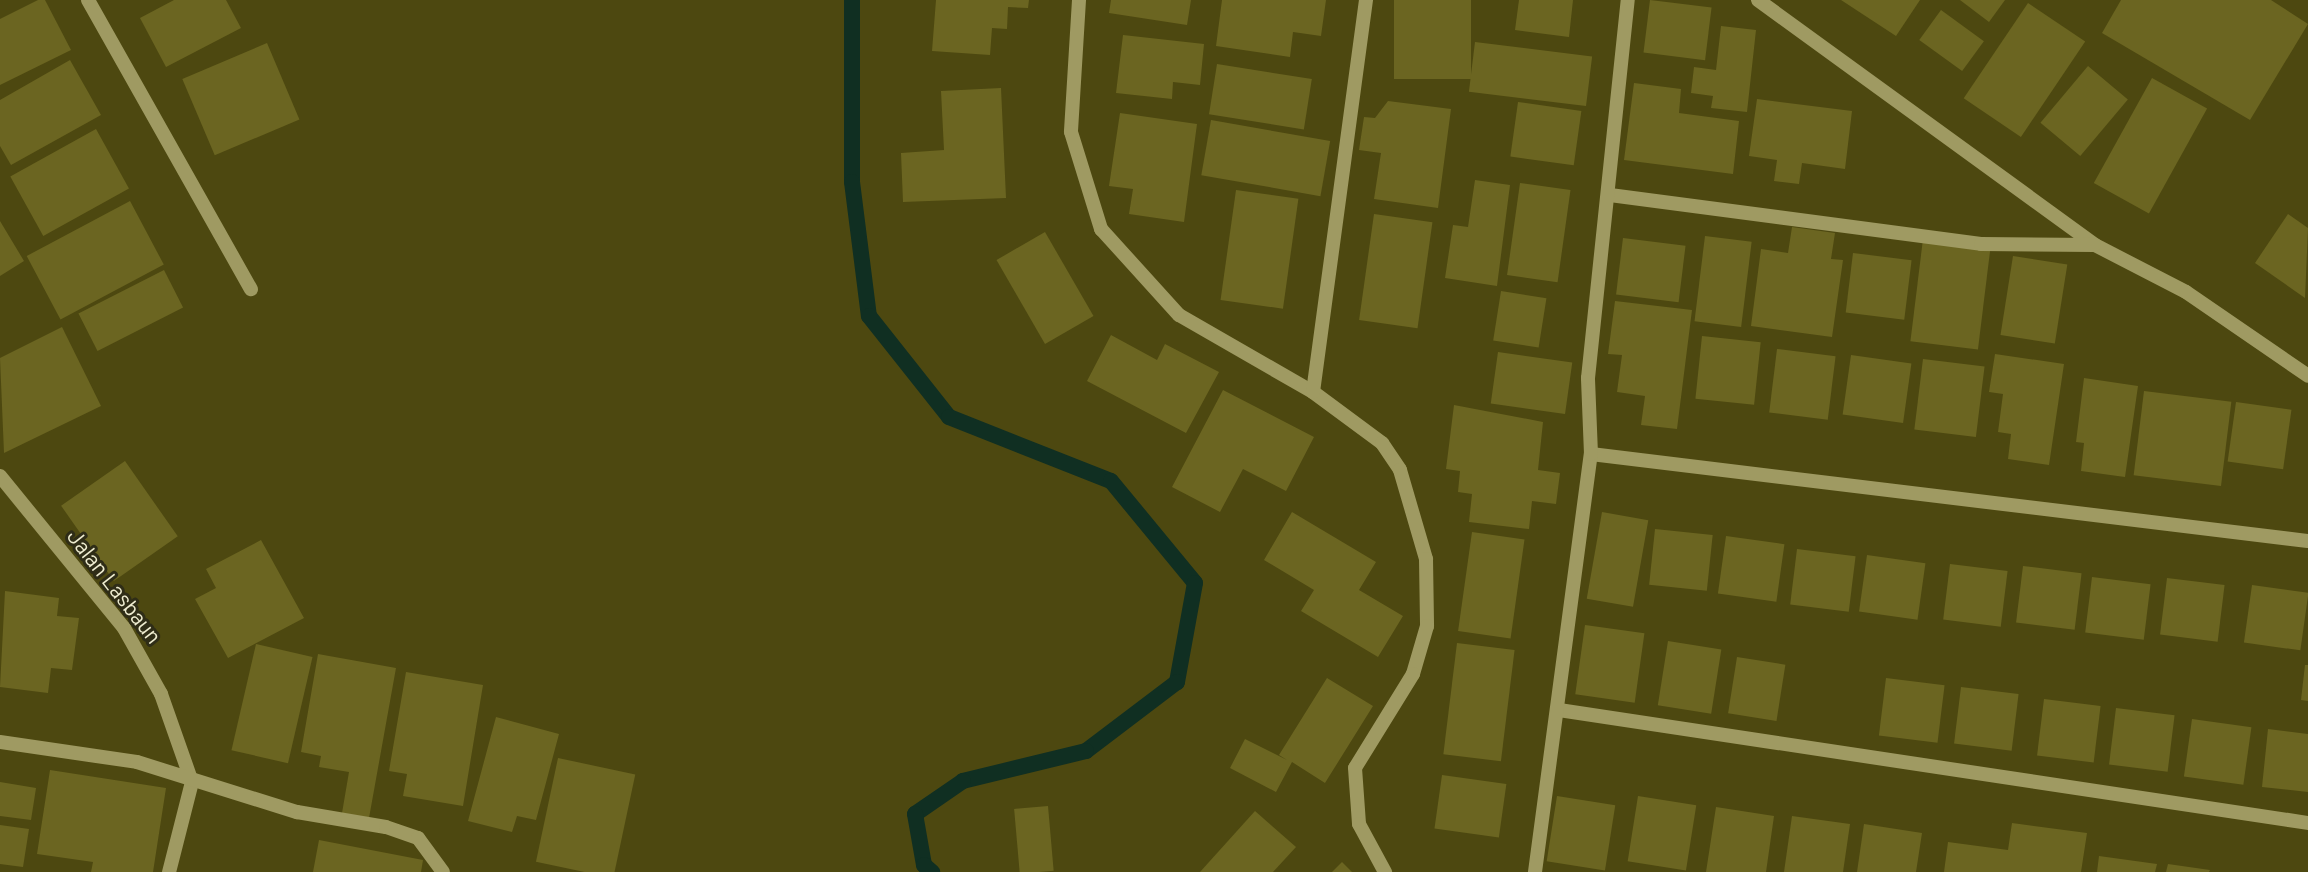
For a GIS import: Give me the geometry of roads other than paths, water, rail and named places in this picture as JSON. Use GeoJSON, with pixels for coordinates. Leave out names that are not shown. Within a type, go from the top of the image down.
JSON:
{"type":"FeatureCollection","features":[{"type":"Feature","properties":{"kind":"street"},"geometry":{"type":"LineString","coordinates":[[88,0],[251,289]]}},
{"type":"Feature","properties":{"kind":"street"},"geometry":{"type":"LineString","coordinates":[[1079,0],[1071,132],[1101,229],[1179,315],[1313,392],[1382,443],[1400,470],[1426,559],[1427,626],[1413,674],[1355,768],[1359,824],[1385,872]]}},
{"type":"Feature","properties":{"kind":"street"},"geometry":{"type":"LineString","coordinates":[[1313,392],[1366,0]]}},
{"type":"Feature","properties":{"kind":"street"},"geometry":{"type":"LineString","coordinates":[[1535,872],[1591,454],[1588,378],[1610,195],[1609,143],[1628,0]]}},
{"type":"Feature","properties":{"kind":"street"},"geometry":{"type":"LineString","coordinates":[[1758,0],[2095,245],[2186,292],[2308,376]]}},
{"type":"Feature","properties":{"kind":"street"},"geometry":{"type":"LineString","coordinates":[[1610,195],[1981,244],[2095,245]]}},
{"type":"Feature","properties":{"kind":"street"},"geometry":{"type":"LineString","coordinates":[[1591,454],[2308,541]]}},
{"type":"Feature","properties":{"kind":"street","name":"Jalan Lasbaun"},"geometry":{"type":"LineString","coordinates":[[0,476],[139,651],[192,782]]}},
{"type":"Feature","properties":{"kind":"street"},"geometry":{"type":"LineString","coordinates":[[1559,710],[2308,823]]}},
{"type":"Feature","properties":{"kind":"street"},"geometry":{"type":"LineString","coordinates":[[0,742],[137,762],[192,782],[418,838],[443,872]]}},
{"type":"Feature","properties":{"kind":"street"},"geometry":{"type":"LineString","coordinates":[[169,872],[192,782]]}},
{"type":"Feature","properties":{"kind":"waterway"},"geometry":{"type":"LineString","coordinates":[[852,0],[852,182],[869,316],[949,417],[1111,481],[1195,583],[1177,682],[1086,751],[963,781],[915,814],[924,865],[932,872]]}}]}
